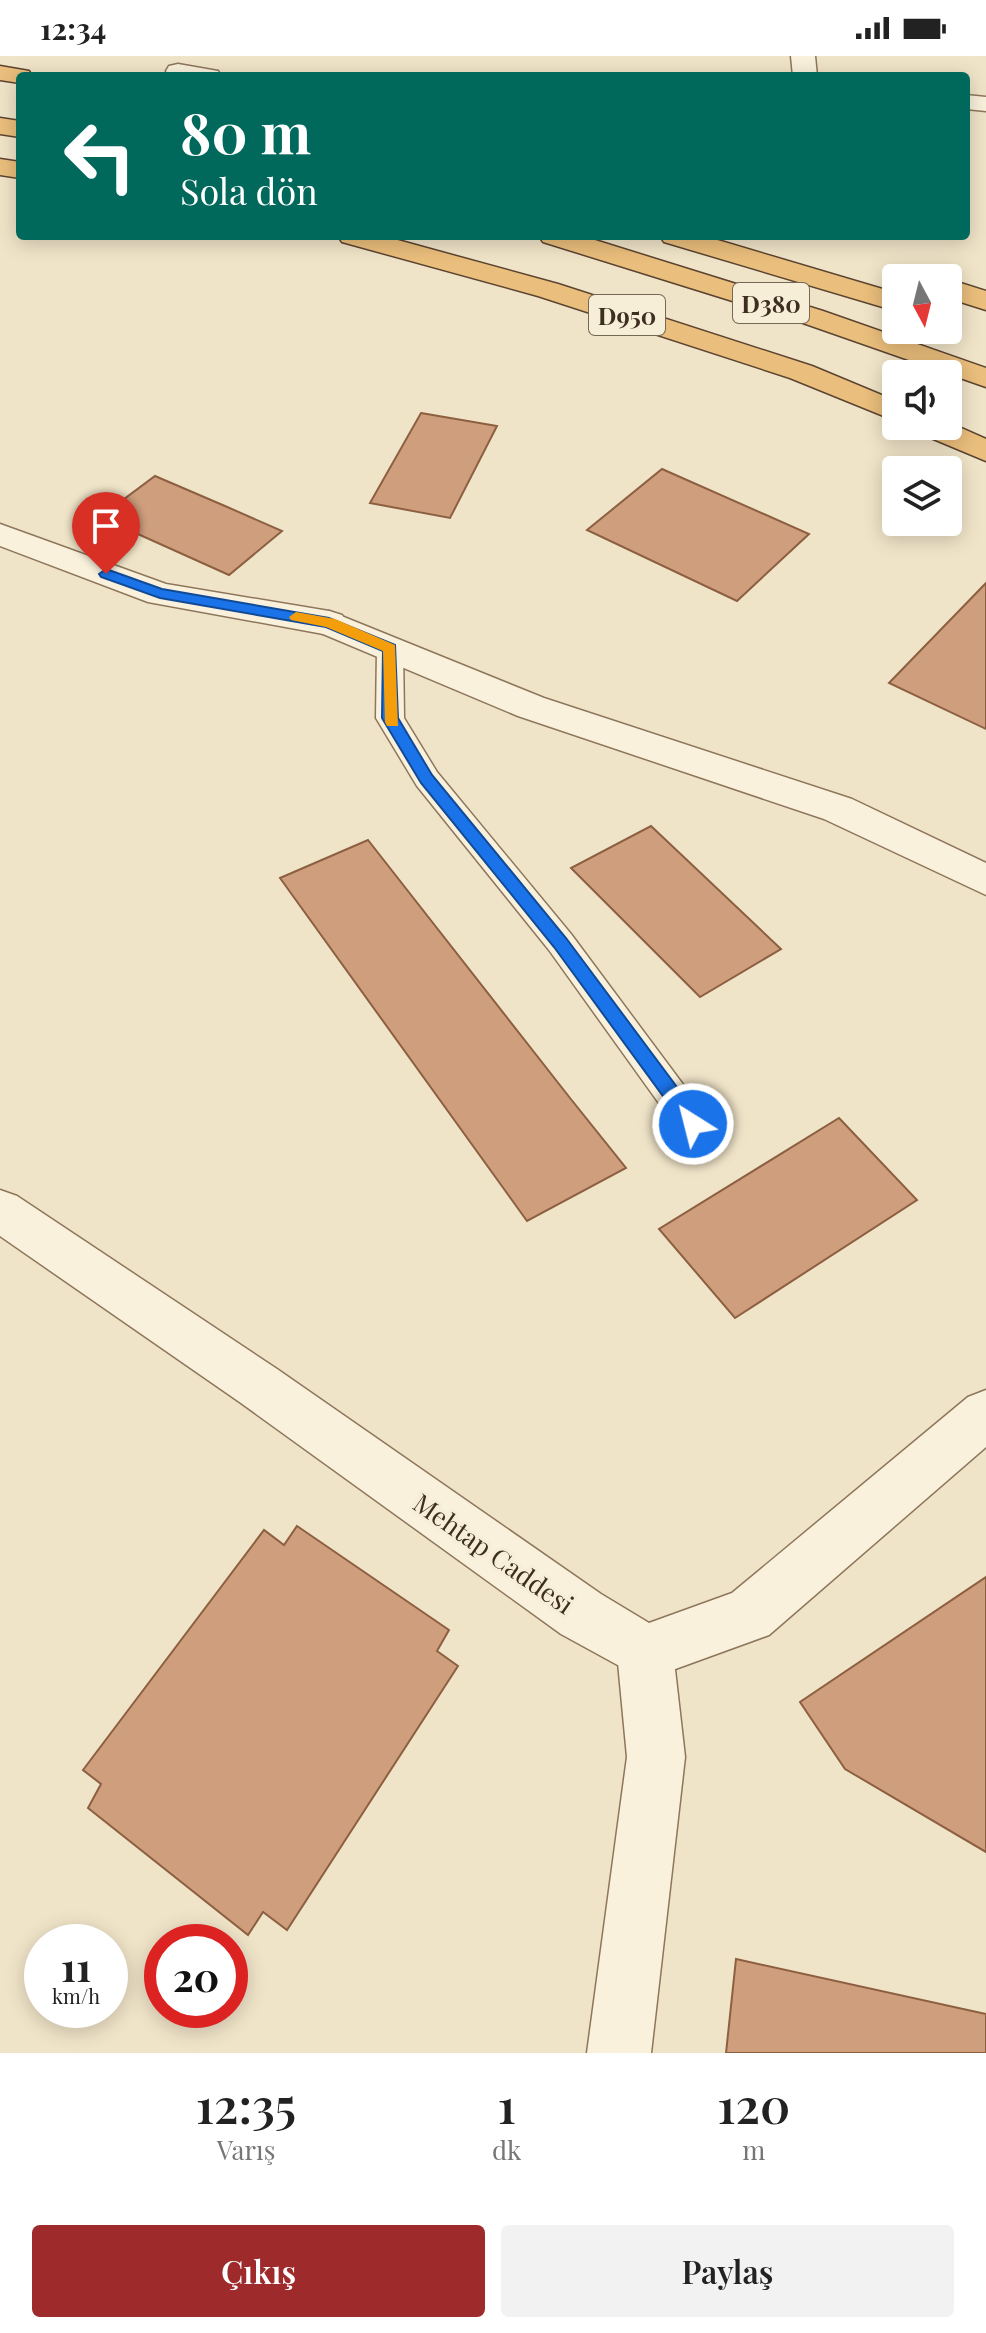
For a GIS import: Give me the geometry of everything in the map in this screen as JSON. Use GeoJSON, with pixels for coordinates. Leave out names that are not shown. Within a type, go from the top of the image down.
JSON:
{"type":"FeatureCollection","features":[{"type":"Feature","properties":{"kind":"highway","name":"D950"},"geometry":{"type":"LineString","coordinates":[[367,240],[548,290],[801,372],[882,406]]}},
{"type":"Feature","properties":{"kind":"highway","name":"D380"},"geometry":{"type":"LineString","coordinates":[[566,240],[813,317],[986,378]]}},
{"type":"Feature","properties":{"kind":"highway","name":"D380"},"geometry":{"type":"LineString","coordinates":[[687,240],[882,298]]}},
{"type":"Feature","properties":{"kind":"highway"},"geometry":{"type":"LineString","coordinates":[[962,293],[986,301]]}},
{"type":"Feature","properties":{"kind":"highway"},"geometry":{"type":"LineString","coordinates":[[961,440],[986,451]]}},
{"type":"Feature","properties":{"kind":"street"},"geometry":{"type":"LineString","coordinates":[[178,71],[184,72]]}},
{"type":"Feature","properties":{"kind":"street"},"geometry":{"type":"LineString","coordinates":[[0,534],[160,594],[329,623],[531,707],[838,809],[986,880]]}},
{"type":"Feature","properties":{"kind":"street","name":"Mehtap Caddesi"},"geometry":{"type":"LineString","coordinates":[[0,1210],[272,1395],[581,1614],[645,1652]]}},
{"type":"Feature","properties":{"kind":"street"},"geometry":{"type":"LineString","coordinates":[[619,2053],[656,1757],[645,1652],[749,1615],[986,1414]]}},
{"type":"Feature","properties":{"kind":"lane"},"geometry":{"type":"LineString","coordinates":[[390,649],[390,718],[427,779],[560,942],[693,1124]]}},
{"type":"Feature","properties":{"kind":"building"},"geometry":{"type":"Polygon","coordinates":[[[421,413],[497,426],[450,518],[370,503],[421,413]]]}},
{"type":"Feature","properties":{"kind":"building"},"geometry":{"type":"Polygon","coordinates":[[[662,469],[809,534],[737,601],[587,530],[662,469]]]}},
{"type":"Feature","properties":{"kind":"building"},"geometry":{"type":"Polygon","coordinates":[[[155,476],[282,531],[229,575],[100,517],[155,476]]]}},
{"type":"Feature","properties":{"kind":"building"},"geometry":{"type":"Polygon","coordinates":[[[986,583],[986,729],[889,683],[986,583]]]}},
{"type":"Feature","properties":{"kind":"building"},"geometry":{"type":"Polygon","coordinates":[[[651,826],[781,949],[700,997],[571,868],[651,826]]]}},
{"type":"Feature","properties":{"kind":"building"},"geometry":{"type":"Polygon","coordinates":[[[368,840],[626,1168],[527,1221],[280,878],[368,840]]]}},
{"type":"Feature","properties":{"kind":"building"},"geometry":{"type":"Polygon","coordinates":[[[839,1118],[917,1200],[735,1318],[659,1229],[839,1118]]]}},
{"type":"Feature","properties":{"kind":"building"},"geometry":{"type":"Polygon","coordinates":[[[297,1526],[449,1630],[437,1651],[458,1666],[287,1930],[263,1912],[248,1935],[248,1924],[234,1924],[88,1808],[101,1784],[83,1770],[264,1530],[284,1545],[297,1526]]]}},
{"type":"Feature","properties":{"kind":"building"},"geometry":{"type":"Polygon","coordinates":[[[986,1577],[986,1852],[845,1769],[800,1702],[986,1577]]]}},
{"type":"Feature","properties":{"kind":"building"},"geometry":{"type":"Polygon","coordinates":[[[736,1959],[986,2014],[986,2053],[726,2053],[736,1959]]]}},
{"type":"Feature","properties":{"kind":"slow traffic"},"geometry":{"type":"LineString","coordinates":[[296,617],[329,623],[390,649],[392,722]]}},
{"type":"Feature","properties":{"kind":"route"},"geometry":{"type":"LineString","coordinates":[[106,574],[160,594],[329,623],[390,649],[390,718],[427,779],[560,942],[693,1124]]}}]}
